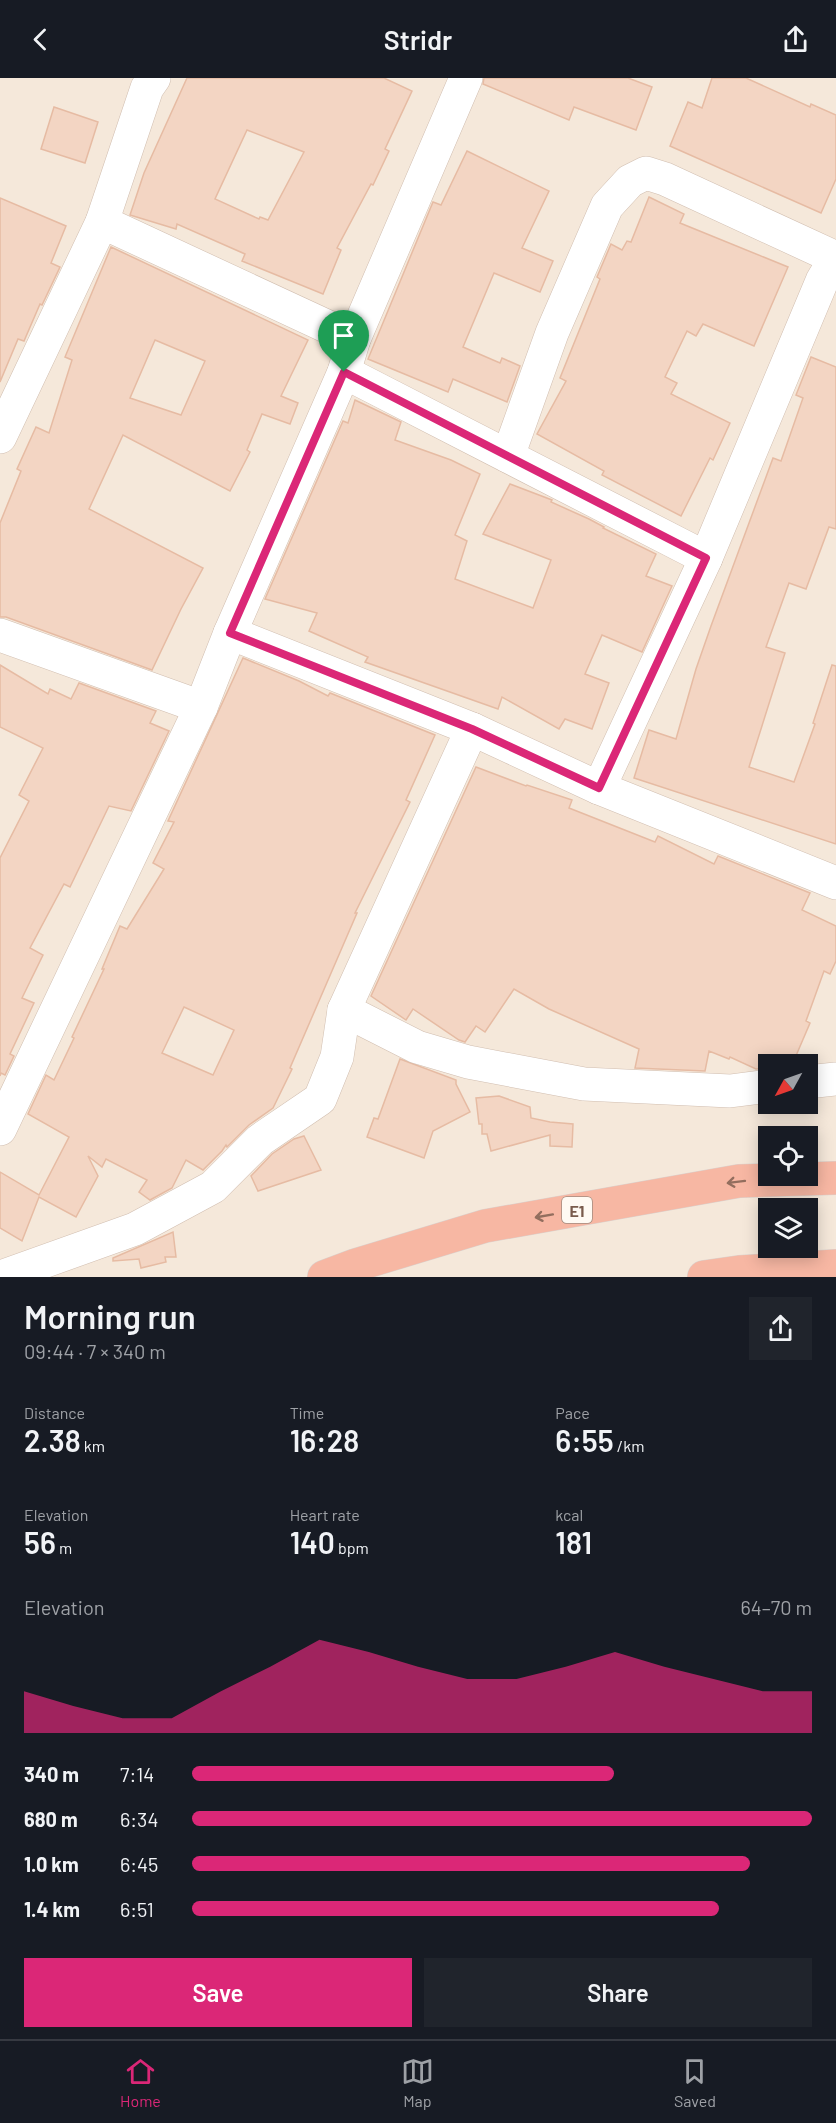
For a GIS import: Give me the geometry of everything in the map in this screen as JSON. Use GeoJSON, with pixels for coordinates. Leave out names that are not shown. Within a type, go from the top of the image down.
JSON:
{"type":"FeatureCollection","features":[{"type":"Feature","properties":{"kind":"highway","name":"E1"},"geometry":{"type":"LineString","coordinates":[[324,1277],[485,1226],[739,1181],[836,1178]]}},
{"type":"Feature","properties":{"kind":"highway"},"geometry":{"type":"LineString","coordinates":[[704,1277],[739,1272],[836,1266]]}},
{"type":"Feature","properties":{"kind":"street"},"geometry":{"type":"LineString","coordinates":[[0,1129],[201,706],[230,633],[344,372],[354,339],[466,78]]}},
{"type":"Feature","properties":{"kind":"street"},"geometry":{"type":"LineString","coordinates":[[0,436],[102,222],[144,81]]}},
{"type":"Feature","properties":{"kind":"street"},"geometry":{"type":"LineString","coordinates":[[508,456],[552,333],[607,206],[630,182],[646,173],[665,179],[835,259],[822,281],[706,558],[599,788]]}},
{"type":"Feature","properties":{"kind":"street"},"geometry":{"type":"LineString","coordinates":[[102,222],[354,339]]}},
{"type":"Feature","properties":{"kind":"street"},"geometry":{"type":"LineString","coordinates":[[344,372],[706,558]]}},
{"type":"Feature","properties":{"kind":"street"},"geometry":{"type":"LineString","coordinates":[[230,633],[472,729],[599,788],[836,883]]}},
{"type":"Feature","properties":{"kind":"street"},"geometry":{"type":"LineString","coordinates":[[0,635],[201,706]]}},
{"type":"Feature","properties":{"kind":"street"},"geometry":{"type":"LineString","coordinates":[[1,1277],[135,1229],[213,1187],[260,1140],[320,1099],[337,1056],[344,1010],[472,729]]}},
{"type":"Feature","properties":{"kind":"street"},"geometry":{"type":"LineString","coordinates":[[344,1010],[417,1047],[468,1062],[572,1082],[730,1090],[758,1087]]}},
{"type":"Feature","properties":{"kind":"street"},"geometry":{"type":"LineString","coordinates":[[818,1081],[836,1079]]}},
{"type":"Feature","properties":{"kind":"shaded area"},"geometry":{"type":"Polygon","coordinates":[[[0,78],[836,78],[836,1277],[0,1277],[0,78]]]}},
{"type":"Feature","properties":{"kind":"building"},"geometry":{"type":"Polygon","coordinates":[[[187,78],[384,78],[412,91],[385,149],[389,151],[373,185],[371,184],[337,248],[341,250],[323,294],[242,261],[245,254],[177,224],[176,229],[130,215],[144,173],[187,78]],[[247,130],[215,199],[259,219],[260,217],[268,220],[304,152],[247,130]]]}},
{"type":"Feature","properties":{"kind":"building"},"geometry":{"type":"Polygon","coordinates":[[[484,78],[628,78],[652,87],[636,130],[574,107],[569,120],[483,84],[484,78]]]}},
{"type":"Feature","properties":{"kind":"building"},"geometry":{"type":"Polygon","coordinates":[[[712,78],[746,78],[810,107],[811,104],[836,115],[836,179],[821,213],[670,146],[688,102],[702,108],[712,78]]]}},
{"type":"Feature","properties":{"kind":"building"},"geometry":{"type":"Polygon","coordinates":[[[54,107],[98,122],[85,163],[41,149],[54,107]]]}},
{"type":"Feature","properties":{"kind":"building"},"geometry":{"type":"Polygon","coordinates":[[[467,151],[549,191],[522,248],[553,261],[540,292],[494,273],[463,347],[500,363],[502,358],[520,366],[507,402],[453,379],[448,392],[368,359],[433,202],[441,205],[467,151]]]}},
{"type":"Feature","properties":{"kind":"building"},"geometry":{"type":"Polygon","coordinates":[[[649,197],[684,214],[680,223],[788,267],[754,346],[703,324],[696,336],[687,331],[665,377],[677,383],[671,394],[730,423],[713,460],[710,458],[681,516],[602,475],[604,471],[537,434],[566,381],[560,378],[600,279],[597,277],[611,244],[622,250],[627,241],[631,242],[649,197]]]}},
{"type":"Feature","properties":{"kind":"building"},"geometry":{"type":"Polygon","coordinates":[[[0,198],[66,226],[51,263],[60,267],[24,341],[18,339],[0,382],[0,198]]]}},
{"type":"Feature","properties":{"kind":"building"},"geometry":{"type":"Polygon","coordinates":[[[111,247],[308,340],[281,396],[298,403],[290,424],[262,414],[247,450],[250,452],[230,491],[123,435],[89,509],[203,568],[152,670],[6,617],[0,617],[0,523],[21,471],[17,469],[36,427],[49,433],[72,360],[65,357],[111,247]],[[155,340],[130,398],[181,415],[205,361],[155,340]]]}},
{"type":"Feature","properties":{"kind":"building"},"geometry":{"type":"Polygon","coordinates":[[[811,357],[836,367],[836,529],[829,527],[806,589],[789,583],[766,647],[785,653],[749,767],[794,782],[815,724],[813,723],[832,665],[836,666],[836,844],[634,778],[649,730],[676,739],[696,669],[773,458],[781,461],[803,398],[796,395],[811,357]]]}},
{"type":"Feature","properties":{"kind":"building"},"geometry":{"type":"Polygon","coordinates":[[[355,400],[401,422],[395,440],[451,460],[480,474],[455,535],[467,541],[455,579],[533,608],[551,560],[483,534],[510,484],[552,500],[551,502],[656,554],[646,576],[672,586],[642,652],[602,635],[585,674],[609,683],[592,729],[565,719],[559,729],[502,697],[498,709],[365,662],[368,657],[309,631],[317,613],[265,599],[343,421],[348,423],[355,400]]]}},
{"type":"Feature","properties":{"kind":"building"},"geometry":{"type":"Polygon","coordinates":[[[243,658],[299,681],[328,696],[330,693],[435,735],[406,800],[410,802],[355,913],[357,913],[290,1068],[292,1069],[273,1108],[249,1125],[227,1147],[226,1145],[203,1170],[186,1160],[172,1188],[150,1200],[139,1192],[147,1180],[106,1159],[102,1167],[88,1156],[98,1176],[76,1217],[39,1197],[22,1241],[0,1228],[0,1172],[39,1195],[69,1137],[28,1114],[46,1075],[54,1080],[104,969],[102,969],[120,926],[127,929],[164,869],[153,863],[174,822],[168,821],[243,658]],[[184,1007],[162,1053],[213,1075],[234,1030],[184,1007]]]}},
{"type":"Feature","properties":{"kind":"building"},"geometry":{"type":"Polygon","coordinates":[[[0,665],[48,694],[50,689],[71,699],[79,683],[156,711],[150,723],[169,731],[131,811],[109,806],[70,887],[64,884],[30,948],[43,955],[22,998],[34,1003],[10,1054],[14,1056],[5,1075],[1,1073],[0,1076],[0,858],[29,801],[19,795],[43,748],[0,727],[0,665]]]}},
{"type":"Feature","properties":{"kind":"building"},"geometry":{"type":"Polygon","coordinates":[[[476,767],[572,800],[569,808],[655,842],[658,836],[714,864],[718,856],[810,893],[802,910],[836,926],[836,961],[830,974],[824,971],[806,1021],[810,1023],[797,1054],[758,1054],[758,1069],[709,1051],[705,1071],[635,1068],[639,1049],[549,1009],[514,989],[485,1032],[476,1026],[465,1042],[413,1009],[406,1020],[371,996],[476,767]]]}},
{"type":"Feature","properties":{"kind":"building"},"geometry":{"type":"Polygon","coordinates":[[[400,1059],[456,1080],[470,1112],[433,1131],[424,1158],[367,1137],[374,1118],[378,1119],[400,1059]]]}},
{"type":"Feature","properties":{"kind":"building"},"geometry":{"type":"Polygon","coordinates":[[[499,1096],[530,1107],[531,1118],[573,1124],[572,1147],[550,1146],[550,1135],[491,1151],[487,1134],[482,1134],[482,1124],[479,1124],[476,1098],[499,1096]]]}},
{"type":"Feature","properties":{"kind":"building"},"geometry":{"type":"Polygon","coordinates":[[[304,1136],[321,1170],[258,1191],[251,1176],[272,1154],[294,1139],[304,1136]]]}},
{"type":"Feature","properties":{"kind":"building"},"geometry":{"type":"Polygon","coordinates":[[[173,1232],[176,1257],[165,1257],[166,1262],[141,1268],[139,1259],[113,1261],[113,1258],[173,1232]]]}},
{"type":"Feature","properties":{"kind":"route"},"geometry":{"type":"LineString","coordinates":[[344,372],[706,558],[599,788],[472,729],[230,633],[344,372]]}}]}
